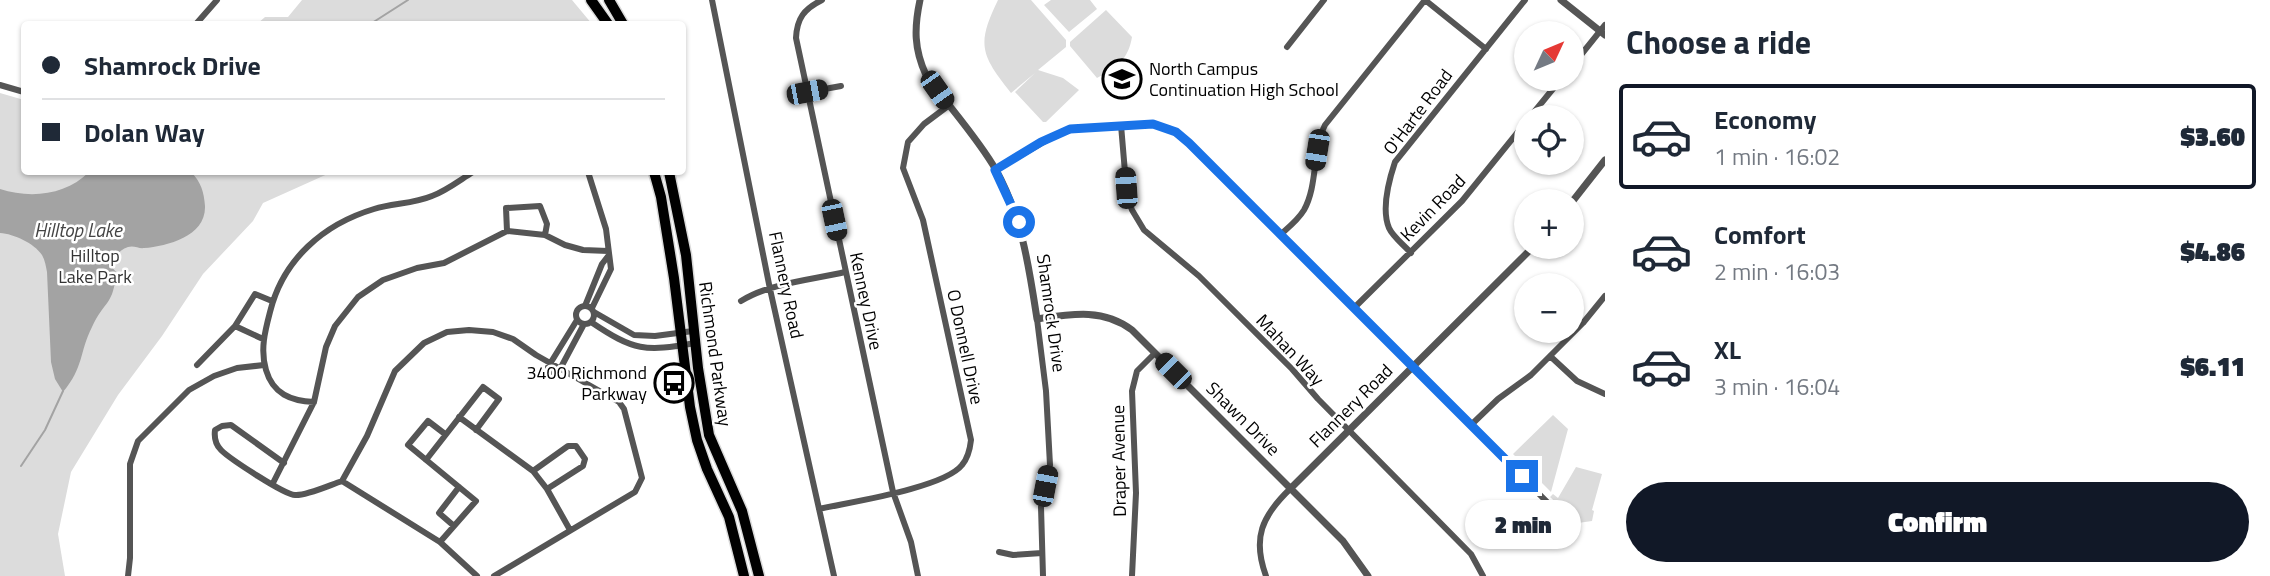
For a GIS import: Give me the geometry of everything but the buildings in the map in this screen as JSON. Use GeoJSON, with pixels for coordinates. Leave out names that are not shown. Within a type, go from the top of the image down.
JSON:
{"type":"FeatureCollection","features":[{"type":"Feature","properties":{"kind":"highway"},"geometry":{"type":"LineString","coordinates":[[591,0],[606,21]]}},
{"type":"Feature","properties":{"kind":"highway"},"geometry":{"type":"LineString","coordinates":[[609,0],[622,21]]}},
{"type":"Feature","properties":{"kind":"highway","name":"Richmond Parkway"},"geometry":{"type":"LineString","coordinates":[[655,175],[670,251],[697,440],[706,469],[729,517],[744,576]]}},
{"type":"Feature","properties":{"kind":"highway","name":"Richmond Parkway"},"geometry":{"type":"LineString","coordinates":[[670,175],[686,255],[693,331],[709,435],[742,511],[759,576]]}},
{"type":"Feature","properties":{"kind":"street"},"geometry":{"type":"LineString","coordinates":[[199,21],[218,0]]}},
{"type":"Feature","properties":{"kind":"street","name":"Flannery Road"},"geometry":{"type":"LineString","coordinates":[[712,0],[770,289],[834,576]]}},
{"type":"Feature","properties":{"kind":"street","name":"Kenney Drive"},"geometry":{"type":"LineString","coordinates":[[822,0],[804,11],[797,23],[796,38],[893,492],[911,542],[918,576]]}},
{"type":"Feature","properties":{"kind":"street","name":"Shamrock Drive"},"geometry":{"type":"LineString","coordinates":[[920,0],[915,24],[919,59],[926,75],[995,170],[1012,204],[1024,240],[1046,391],[1049,465],[1041,507],[1043,576]]}},
{"type":"Feature","properties":{"kind":"street"},"geometry":{"type":"LineString","coordinates":[[1287,47],[1324,0]]}},
{"type":"Feature","properties":{"kind":"street"},"geometry":{"type":"LineString","coordinates":[[1281,234],[1301,214],[1307,203],[1317,150],[1325,125],[1425,0],[1486,48]]}},
{"type":"Feature","properties":{"kind":"street","name":"O'Harte Road"},"geometry":{"type":"LineString","coordinates":[[1411,253],[1392,233],[1388,223],[1387,201],[1394,167],[1402,153],[1525,0]]}},
{"type":"Feature","properties":{"kind":"street"},"geometry":{"type":"LineString","coordinates":[[1561,0],[1603,30],[1584,52]]}},
{"type":"Feature","properties":{"kind":"street"},"geometry":{"type":"LineString","coordinates":[[0,85],[21,91]]}},
{"type":"Feature","properties":{"kind":"street"},"geometry":{"type":"LineString","coordinates":[[807,92],[841,86]]}},
{"type":"Feature","properties":{"kind":"street"},"geometry":{"type":"LineString","coordinates":[[1540,105],[1551,91]]}},
{"type":"Feature","properties":{"kind":"street","name":"O Donnell Drive"},"geometry":{"type":"LineString","coordinates":[[819,509],[941,480],[962,465],[969,452],[971,440],[923,220],[903,168],[908,142],[924,124],[948,106]]}},
{"type":"Feature","properties":{"kind":"street"},"geometry":{"type":"LineString","coordinates":[[995,170],[1062,132],[1077,128],[1153,124],[1176,132],[1573,527]]}},
{"type":"Feature","properties":{"kind":"street","name":"Mahan Way"},"geometry":{"type":"LineString","coordinates":[[1121,125],[1127,196],[1144,230],[1199,276],[1292,369],[1348,430],[1467,549],[1479,565],[1483,576]]}},
{"type":"Feature","properties":{"kind":"street","name":"Kevin Road"},"geometry":{"type":"LineString","coordinates":[[1354,308],[1466,196],[1514,137]]}},
{"type":"Feature","properties":{"kind":"street"},"geometry":{"type":"LineString","coordinates":[[1582,189],[1605,160]]}},
{"type":"Feature","properties":{"kind":"street"},"geometry":{"type":"LineString","coordinates":[[314,402],[290,400],[269,379],[264,365],[263,339],[272,301],[300,252],[320,234],[343,220],[376,208],[433,196],[468,175]]}},
{"type":"Feature","properties":{"kind":"street"},"geometry":{"type":"LineString","coordinates":[[588,175],[606,229],[611,269],[590,309]]}},
{"type":"Feature","properties":{"kind":"street"},"geometry":{"type":"LineString","coordinates":[[507,231],[506,208],[540,206],[547,224],[545,235]]}},
{"type":"Feature","properties":{"kind":"street"},"geometry":{"type":"LineString","coordinates":[[273,483],[314,402],[326,347],[335,326],[358,297],[383,280],[417,268],[444,263],[507,231],[545,235],[565,246],[609,253]]}},
{"type":"Feature","properties":{"kind":"street","name":"Flannery Road"},"geometry":{"type":"LineString","coordinates":[[1266,576],[1258,556],[1260,537],[1272,508],[1521,259]]}},
{"type":"Feature","properties":{"kind":"street"},"geometry":{"type":"LineString","coordinates":[[741,301],[770,289],[845,272]]}},
{"type":"Feature","properties":{"kind":"street"},"geometry":{"type":"LineString","coordinates":[[197,365],[235,326],[255,294],[272,301]]}},
{"type":"Feature","properties":{"kind":"street"},"geometry":{"type":"LineString","coordinates":[[1471,425],[1498,398],[1526,379],[1550,356],[1605,296]]}},
{"type":"Feature","properties":{"kind":"street"},"geometry":{"type":"LineString","coordinates":[[551,362],[565,340],[584,322],[594,317],[590,309]]}},
{"type":"Feature","properties":{"kind":"street"},"geometry":{"type":"LineString","coordinates":[[693,331],[655,336],[634,335],[590,309],[578,310],[584,322],[637,348],[652,349],[695,343]]}},
{"type":"Feature","properties":{"kind":"street","name":"Shawn Drive"},"geometry":{"type":"LineString","coordinates":[[1037,319],[1086,313],[1110,317],[1132,330],[1352,552],[1368,576]]}},
{"type":"Feature","properties":{"kind":"street"},"geometry":{"type":"LineString","coordinates":[[561,368],[584,322]]}},
{"type":"Feature","properties":{"kind":"street"},"geometry":{"type":"LineString","coordinates":[[235,326],[263,339]]}},
{"type":"Feature","properties":{"kind":"street"},"geometry":{"type":"LineString","coordinates":[[284,463],[231,425],[215,430],[214,438],[220,449],[258,478],[273,483],[287,494],[297,496],[342,481],[367,436],[396,370],[424,343],[447,332],[469,330],[493,332],[513,339],[619,402],[624,409],[642,478],[635,492],[494,576]]}},
{"type":"Feature","properties":{"kind":"street"},"geometry":{"type":"LineString","coordinates":[[565,340],[573,344]]}},
{"type":"Feature","properties":{"kind":"street","name":"Draper Avenue"},"geometry":{"type":"LineString","coordinates":[[1132,576],[1136,493],[1132,391],[1137,371],[1154,353]]}},
{"type":"Feature","properties":{"kind":"street"},"geometry":{"type":"LineString","coordinates":[[1550,356],[1577,381],[1605,394]]}},
{"type":"Feature","properties":{"kind":"street"},"geometry":{"type":"LineString","coordinates":[[128,576],[130,464],[138,440],[189,390],[214,376],[264,365]]}},
{"type":"Feature","properties":{"kind":"street"},"geometry":{"type":"LineString","coordinates":[[426,460],[483,387],[499,400],[476,430]]}},
{"type":"Feature","properties":{"kind":"street"},"geometry":{"type":"LineString","coordinates":[[459,417],[533,471],[547,489],[570,530]]}},
{"type":"Feature","properties":{"kind":"street"},"geometry":{"type":"LineString","coordinates":[[440,542],[476,501],[408,445],[428,421],[445,434]]}},
{"type":"Feature","properties":{"kind":"street"},"geometry":{"type":"LineString","coordinates":[[533,471],[568,446],[576,446],[586,459],[583,466],[547,489]]}},
{"type":"Feature","properties":{"kind":"street"},"geometry":{"type":"LineString","coordinates":[[342,481],[440,542],[477,576]]}},
{"type":"Feature","properties":{"kind":"street"},"geometry":{"type":"LineString","coordinates":[[454,526],[439,513],[459,487]]}},
{"type":"Feature","properties":{"kind":"street"},"geometry":{"type":"LineString","coordinates":[[999,552],[1013,555],[1042,553]]}},
{"type":"Feature","properties":{"kind":"green space"},"geometry":{"type":"Polygon","coordinates":[[[302,0],[572,0],[590,21],[260,21],[265,17],[288,17],[302,0]]]}},
{"type":"Feature","properties":{"kind":"green space"},"geometry":{"type":"Polygon","coordinates":[[[998,0],[1031,0],[1066,40],[1066,47],[1038,70],[1063,78],[1079,90],[1046,122],[1015,92],[1035,73],[1011,93],[988,59],[985,39],[998,0]]]}},
{"type":"Feature","properties":{"kind":"green space"},"geometry":{"type":"Polygon","coordinates":[[[1051,0],[1090,0],[1097,9],[1069,32],[1044,5],[1051,0]]]}},
{"type":"Feature","properties":{"kind":"green space"},"geometry":{"type":"Polygon","coordinates":[[[1106,10],[1132,37],[1128,52],[1120,62],[1097,78],[1070,46],[1070,42],[1106,10]]]}},
{"type":"Feature","properties":{"kind":"green space","name":"Hilltop Lake Park"},"geometry":{"type":"Polygon","coordinates":[[[0,93],[21,99],[21,175],[325,175],[263,203],[253,221],[203,274],[118,395],[71,472],[58,534],[65,576],[0,576],[0,93]]]}},
{"type":"Feature","properties":{"kind":"green space"},"geometry":{"type":"Polygon","coordinates":[[[1553,415],[1568,429],[1551,492],[1513,454],[1553,415]]]}},
{"type":"Feature","properties":{"kind":"green space"},"geometry":{"type":"Polygon","coordinates":[[[1576,467],[1602,474],[1592,510],[1592,521],[1578,523],[1550,497],[1553,494],[1558,498],[1576,467]]]}},
{"type":"Feature","properties":{"kind":"water","name":"Hilltop Lake"},"geometry":{"type":"Polygon","coordinates":[[[86,175],[193,175],[201,187],[205,206],[199,225],[184,238],[154,247],[132,246],[118,254],[111,266],[116,272],[111,297],[96,319],[78,367],[63,392],[55,379],[51,362],[45,261],[29,243],[0,233],[0,189],[24,194],[48,193],[86,175]]]}},
{"type":"Feature","properties":{"kind":"waterway"},"geometry":{"type":"LineString","coordinates":[[375,21],[408,0]]}},
{"type":"Feature","properties":{"kind":"waterway"},"geometry":{"type":"LineString","coordinates":[[21,466],[45,430],[63,391]]}},
{"type":"Feature","properties":{"kind":"place","name":"North Campus Continuation High School"},"geometry":{"type":"Point","coordinates":[1122,79]}},
{"type":"Feature","properties":{"kind":"place","name":"3400 Richmond Parkway"},"geometry":{"type":"Point","coordinates":[674,383]}},
{"type":"Feature","properties":{"kind":"route"},"geometry":{"type":"LineString","coordinates":[[1019,222],[995,170],[1041,142],[1070,129],[1147,124],[1170,129],[1181,135],[1522,476]]}}]}
